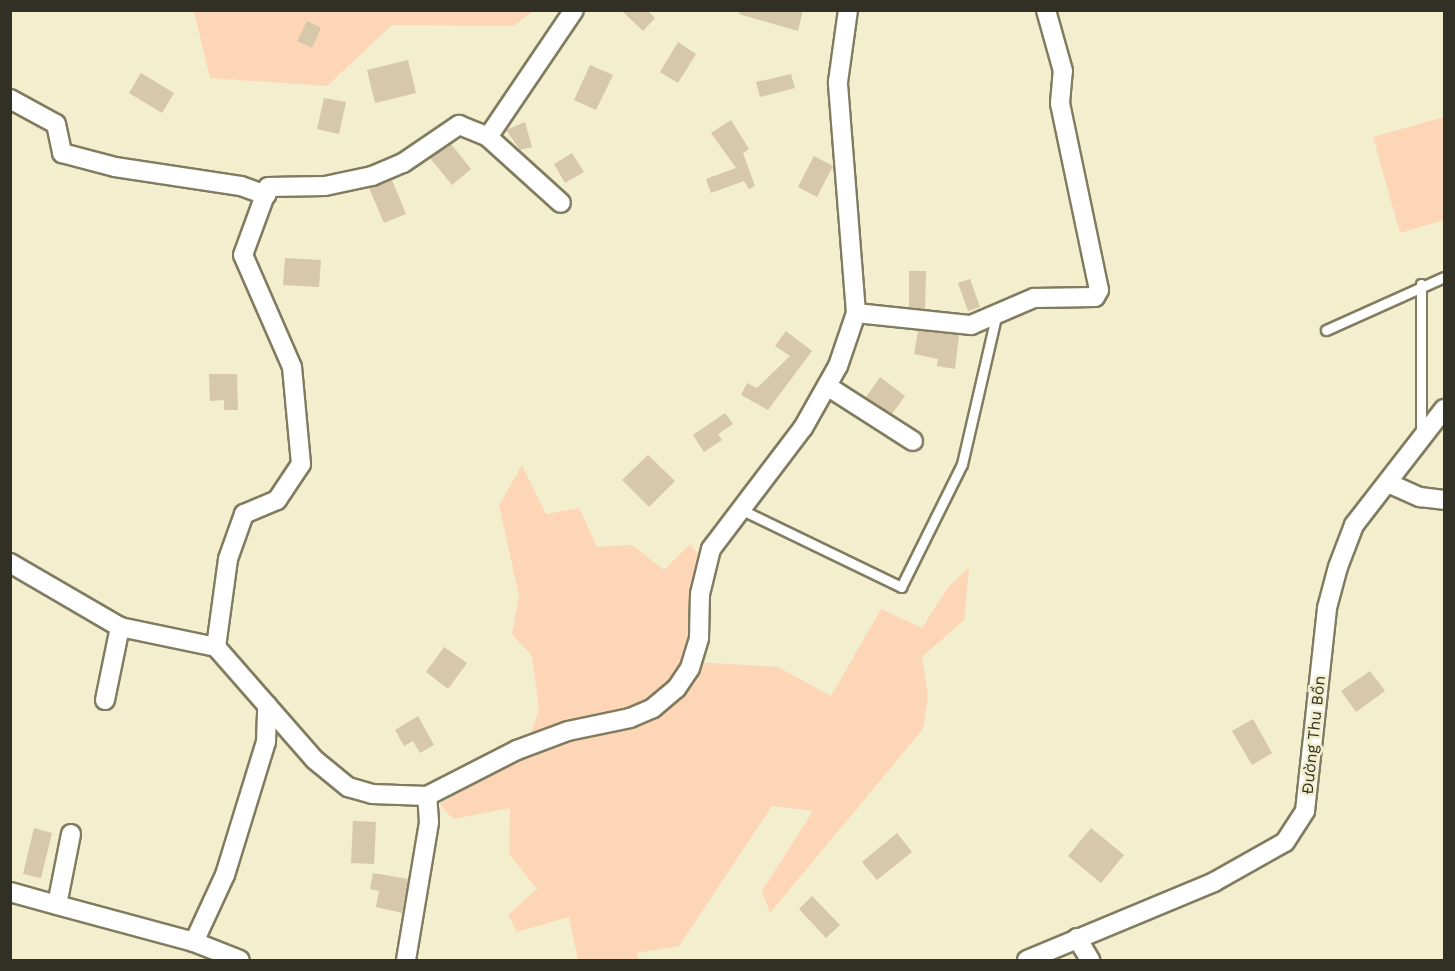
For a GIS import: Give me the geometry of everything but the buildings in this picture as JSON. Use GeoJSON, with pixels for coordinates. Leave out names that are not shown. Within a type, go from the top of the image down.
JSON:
{"type":"FeatureCollection","features":[{"type":"Feature","properties":{"kind":"street"},"geometry":{"type":"LineString","coordinates":[[488,137],[574,10]]}},
{"type":"Feature","properties":{"kind":"street"},"geometry":{"type":"LineString","coordinates":[[10,562],[120,627],[216,647],[315,760],[348,787],[372,794],[427,796],[517,750],[568,731],[630,718],[653,708],[676,689],[690,668],[699,638],[705,564],[827,386],[856,313],[838,82],[848,10]]}},
{"type":"Feature","properties":{"kind":"street"},"geometry":{"type":"LineString","coordinates":[[856,313],[971,325],[996,317],[1034,298],[1095,297],[1099,290],[1060,102],[1063,71],[1046,10]]}},
{"type":"Feature","properties":{"kind":"street"},"geometry":{"type":"LineString","coordinates":[[10,99],[56,124],[62,153],[115,167],[241,186],[266,195]]}},
{"type":"Feature","properties":{"kind":"street"},"geometry":{"type":"LineString","coordinates":[[216,647],[228,559],[244,514],[277,500],[301,464],[292,367],[243,255],[266,195],[273,184],[325,186],[372,176],[403,163],[459,125],[488,137],[561,203]]}},
{"type":"Feature","properties":{"kind":"street"},"geometry":{"type":"LineString","coordinates":[[827,386],[913,441]]}},
{"type":"Feature","properties":{"kind":"street","name":"Đường Thu Bồn"},"geometry":{"type":"LineString","coordinates":[[1027,960],[1214,882],[1285,842],[1305,811],[1327,608],[1338,567],[1354,525],[1444,410]]}},
{"type":"Feature","properties":{"kind":"street"},"geometry":{"type":"LineString","coordinates":[[1388,483],[1420,497],[1444,500]]}},
{"type":"Feature","properties":{"kind":"street"},"geometry":{"type":"LineString","coordinates":[[105,700],[120,627]]}},
{"type":"Feature","properties":{"kind":"street"},"geometry":{"type":"LineString","coordinates":[[194,942],[225,875],[266,742],[267,705]]}},
{"type":"Feature","properties":{"kind":"street"},"geometry":{"type":"LineString","coordinates":[[405,960],[429,822],[427,796]]}},
{"type":"Feature","properties":{"kind":"street"},"geometry":{"type":"LineString","coordinates":[[57,905],[71,834]]}},
{"type":"Feature","properties":{"kind":"street"},"geometry":{"type":"LineString","coordinates":[[10,892],[194,942],[230,959]]}},
{"type":"Feature","properties":{"kind":"street"},"geometry":{"type":"LineString","coordinates":[[1077,938],[1090,960]]}},
{"type":"Feature","properties":{"kind":"lane"},"geometry":{"type":"LineString","coordinates":[[1326,330],[1421,284],[1444,277]]}},
{"type":"Feature","properties":{"kind":"lane"},"geometry":{"type":"LineString","coordinates":[[1421,284],[1421,442]]}},
{"type":"Feature","properties":{"kind":"lane"},"geometry":{"type":"LineString","coordinates":[[742,510],[901,587],[962,464],[996,317]]}},
{"type":"Feature","properties":{"kind":"shaded area"},"geometry":{"type":"Polygon","coordinates":[[[194,11],[533,11],[514,26],[392,25],[327,86],[210,78],[194,11]]]}},
{"type":"Feature","properties":{"kind":"shaded area"},"geometry":{"type":"Polygon","coordinates":[[[1444,117],[1444,220],[1400,233],[1373,137],[1444,117]]]}},
{"type":"Feature","properties":{"kind":"shaded area"},"geometry":{"type":"Polygon","coordinates":[[[522,465],[546,514],[579,508],[597,547],[632,545],[664,570],[690,544],[708,567],[697,662],[778,667],[831,696],[881,609],[922,628],[949,586],[969,568],[964,620],[922,657],[928,696],[923,729],[770,913],[762,891],[813,811],[772,806],[679,946],[636,953],[640,960],[578,960],[569,917],[517,932],[508,915],[537,889],[509,854],[510,808],[453,819],[440,804],[524,755],[539,709],[532,656],[512,634],[519,596],[499,505],[522,465]]]}}]}
